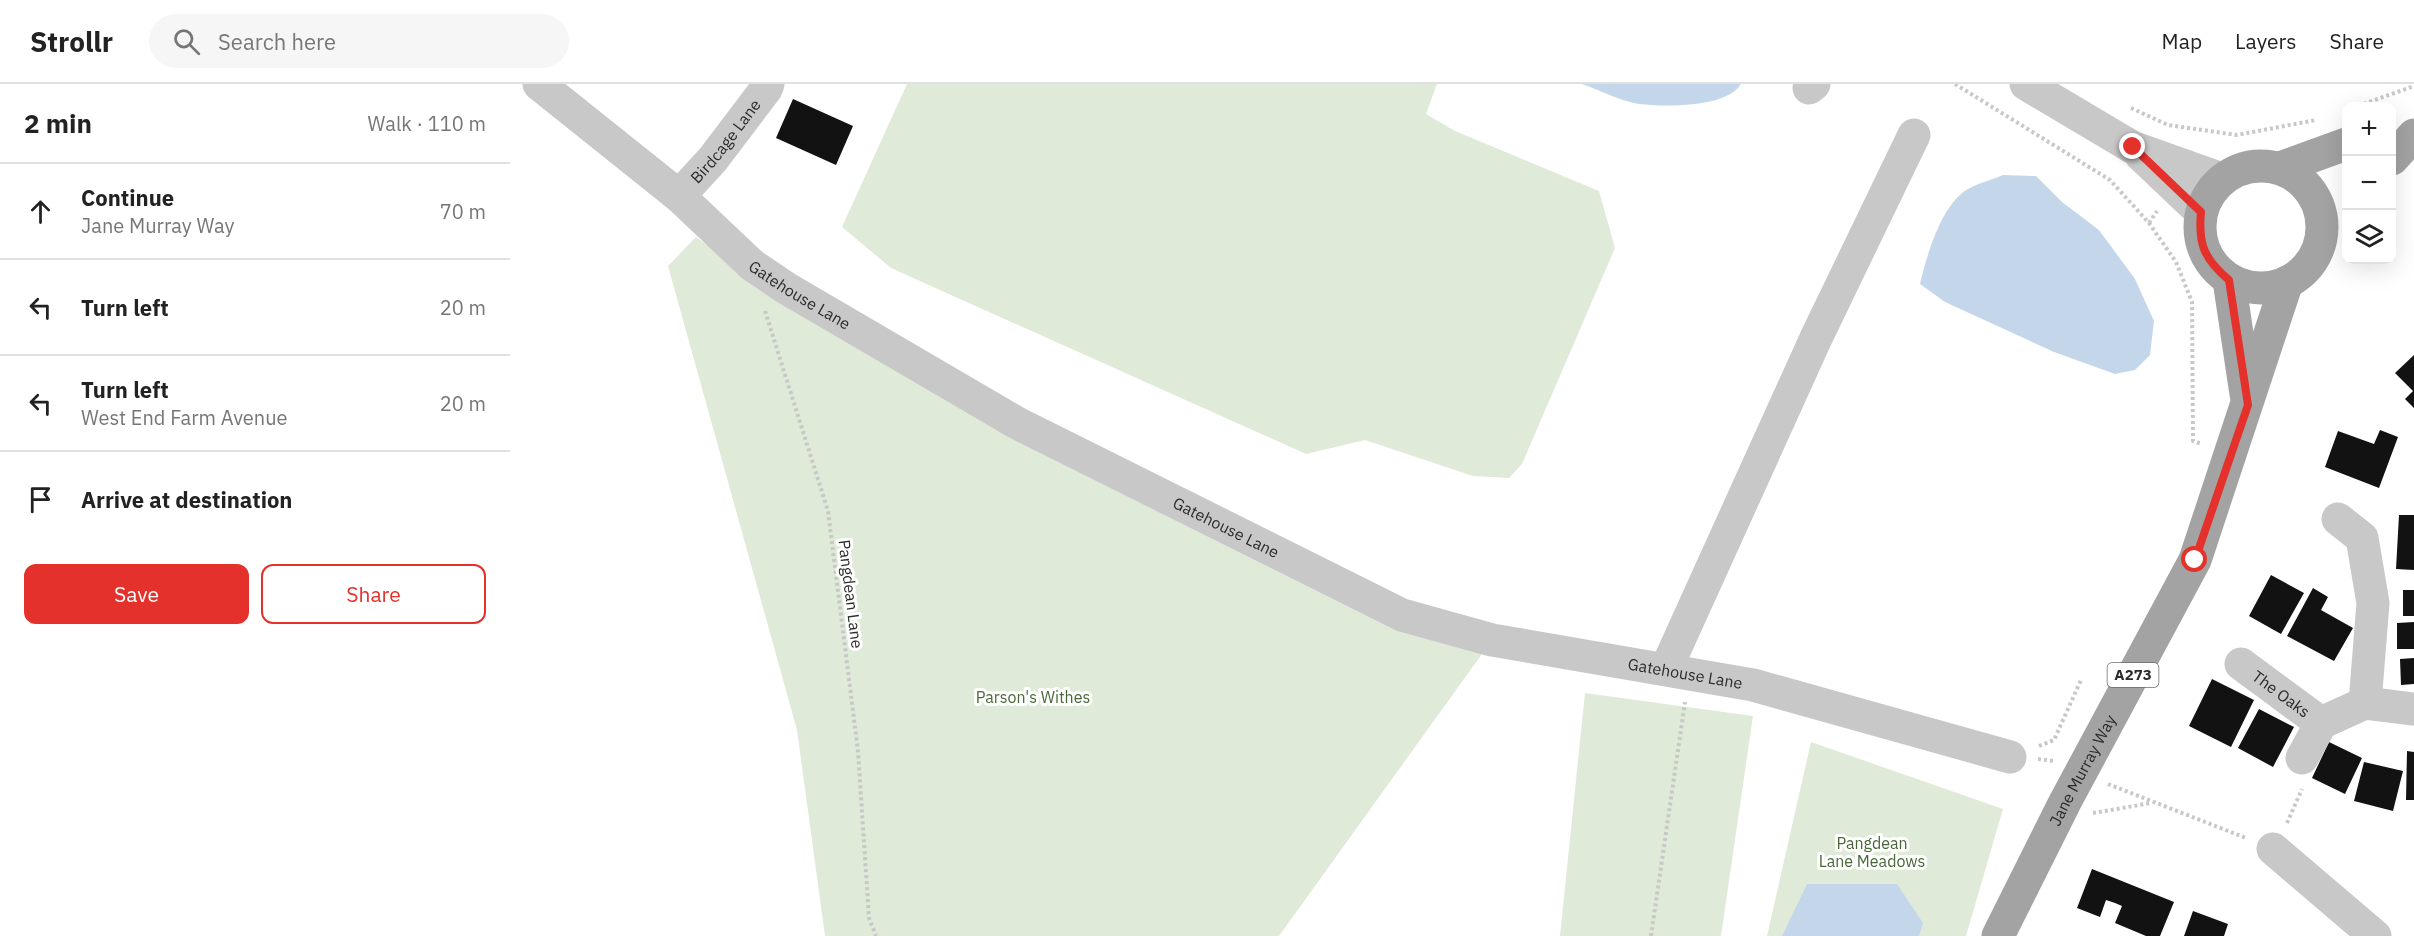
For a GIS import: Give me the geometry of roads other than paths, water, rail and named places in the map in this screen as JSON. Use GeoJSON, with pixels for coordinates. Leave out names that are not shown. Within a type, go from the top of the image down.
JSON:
{"type":"FeatureCollection","features":[{"type":"Feature","properties":{"kind":"main road"},"geometry":{"type":"LineString","coordinates":[[2396,126],[2414,120]]}},
{"type":"Feature","properties":{"kind":"main road"},"geometry":{"type":"LineString","coordinates":[[2394,156],[2414,135]]}},
{"type":"Feature","properties":{"kind":"main road"},"geometry":{"type":"LineString","coordinates":[[2280,168],[2342,145]]}},
{"type":"Feature","properties":{"kind":"main road"},"geometry":{"type":"LineString","coordinates":[[2260,165],[2280,168],[2298,178],[2313,194],[2321,212],[2322,233],[2316,253],[2304,270],[2287,282],[2267,288],[2248,287],[2229,280],[2214,267],[2204,250],[2199,231],[2201,212],[2209,194],[2222,179],[2239,169],[2249,167],[2260,165]]}},
{"type":"Feature","properties":{"kind":"main road"},"geometry":{"type":"LineString","coordinates":[[2322,233],[2343,210]]}},
{"type":"Feature","properties":{"kind":"main road","name":"Jane Murray Way"},"geometry":{"type":"LineString","coordinates":[[2229,280],[2248,405]]}},
{"type":"Feature","properties":{"kind":"main road","name":"Jane Murray Way"},"geometry":{"type":"LineString","coordinates":[[1998,936],[2065,802],[2195,560],[2287,282]]}},
{"type":"Feature","properties":{"kind":"street","name":"Gatehouse Lane"},"geometry":{"type":"LineString","coordinates":[[539,84],[679,196],[752,265],[786,288],[1017,423],[1402,615],[1492,640],[1753,685],[2010,757]]}},
{"type":"Feature","properties":{"kind":"street","name":"Birdcage Lane"},"geometry":{"type":"LineString","coordinates":[[679,196],[713,159],[768,84]]}},
{"type":"Feature","properties":{"kind":"street"},"geometry":{"type":"LineString","coordinates":[[2026,84],[2133,147],[2222,179]]}},
{"type":"Feature","properties":{"kind":"street"},"geometry":{"type":"LineString","coordinates":[[1675,671],[1816,338],[1914,135]]}},
{"type":"Feature","properties":{"kind":"street"},"geometry":{"type":"LineString","coordinates":[[2133,147],[2201,212]]}},
{"type":"Feature","properties":{"kind":"street"},"geometry":{"type":"LineString","coordinates":[[2338,519],[2362,538],[2373,603],[2365,703],[2414,709]]}},
{"type":"Feature","properties":{"kind":"street","name":"The Oaks"},"geometry":{"type":"LineString","coordinates":[[2241,664],[2321,723]]}},
{"type":"Feature","properties":{"kind":"street","name":"The Oaks"},"geometry":{"type":"LineString","coordinates":[[2302,758],[2321,723],[2365,703]]}},
{"type":"Feature","properties":{"kind":"street"},"geometry":{"type":"LineString","coordinates":[[2273,849],[2375,936]]}},
{"type":"Feature","properties":{"kind":"water"},"geometry":{"type":"Polygon","coordinates":[[[1582,84],[1741,84],[1734,92],[1709,102],[1664,106],[1632,103],[1582,84]]]}},
{"type":"Feature","properties":{"kind":"water"},"geometry":{"type":"Polygon","coordinates":[[[2003,175],[2036,176],[2062,202],[2099,230],[2135,279],[2154,321],[2150,355],[2135,370],[2115,374],[2054,352],[1945,302],[1920,284],[1936,232],[1950,206],[1968,189],[2003,175]]]}},
{"type":"Feature","properties":{"kind":"water"},"geometry":{"type":"Polygon","coordinates":[[[1807,884],[1897,884],[1923,923],[1919,936],[1782,936],[1807,884]]]}},
{"type":"Feature","properties":{"kind":"park label","name":"Parson's Withes"},"geometry":{"type":"Point","coordinates":[1033,697]}},
{"type":"Feature","properties":{"kind":"park label","name":"Pangdean Lane Meadows"},"geometry":{"type":"Point","coordinates":[1872,852]}}]}
